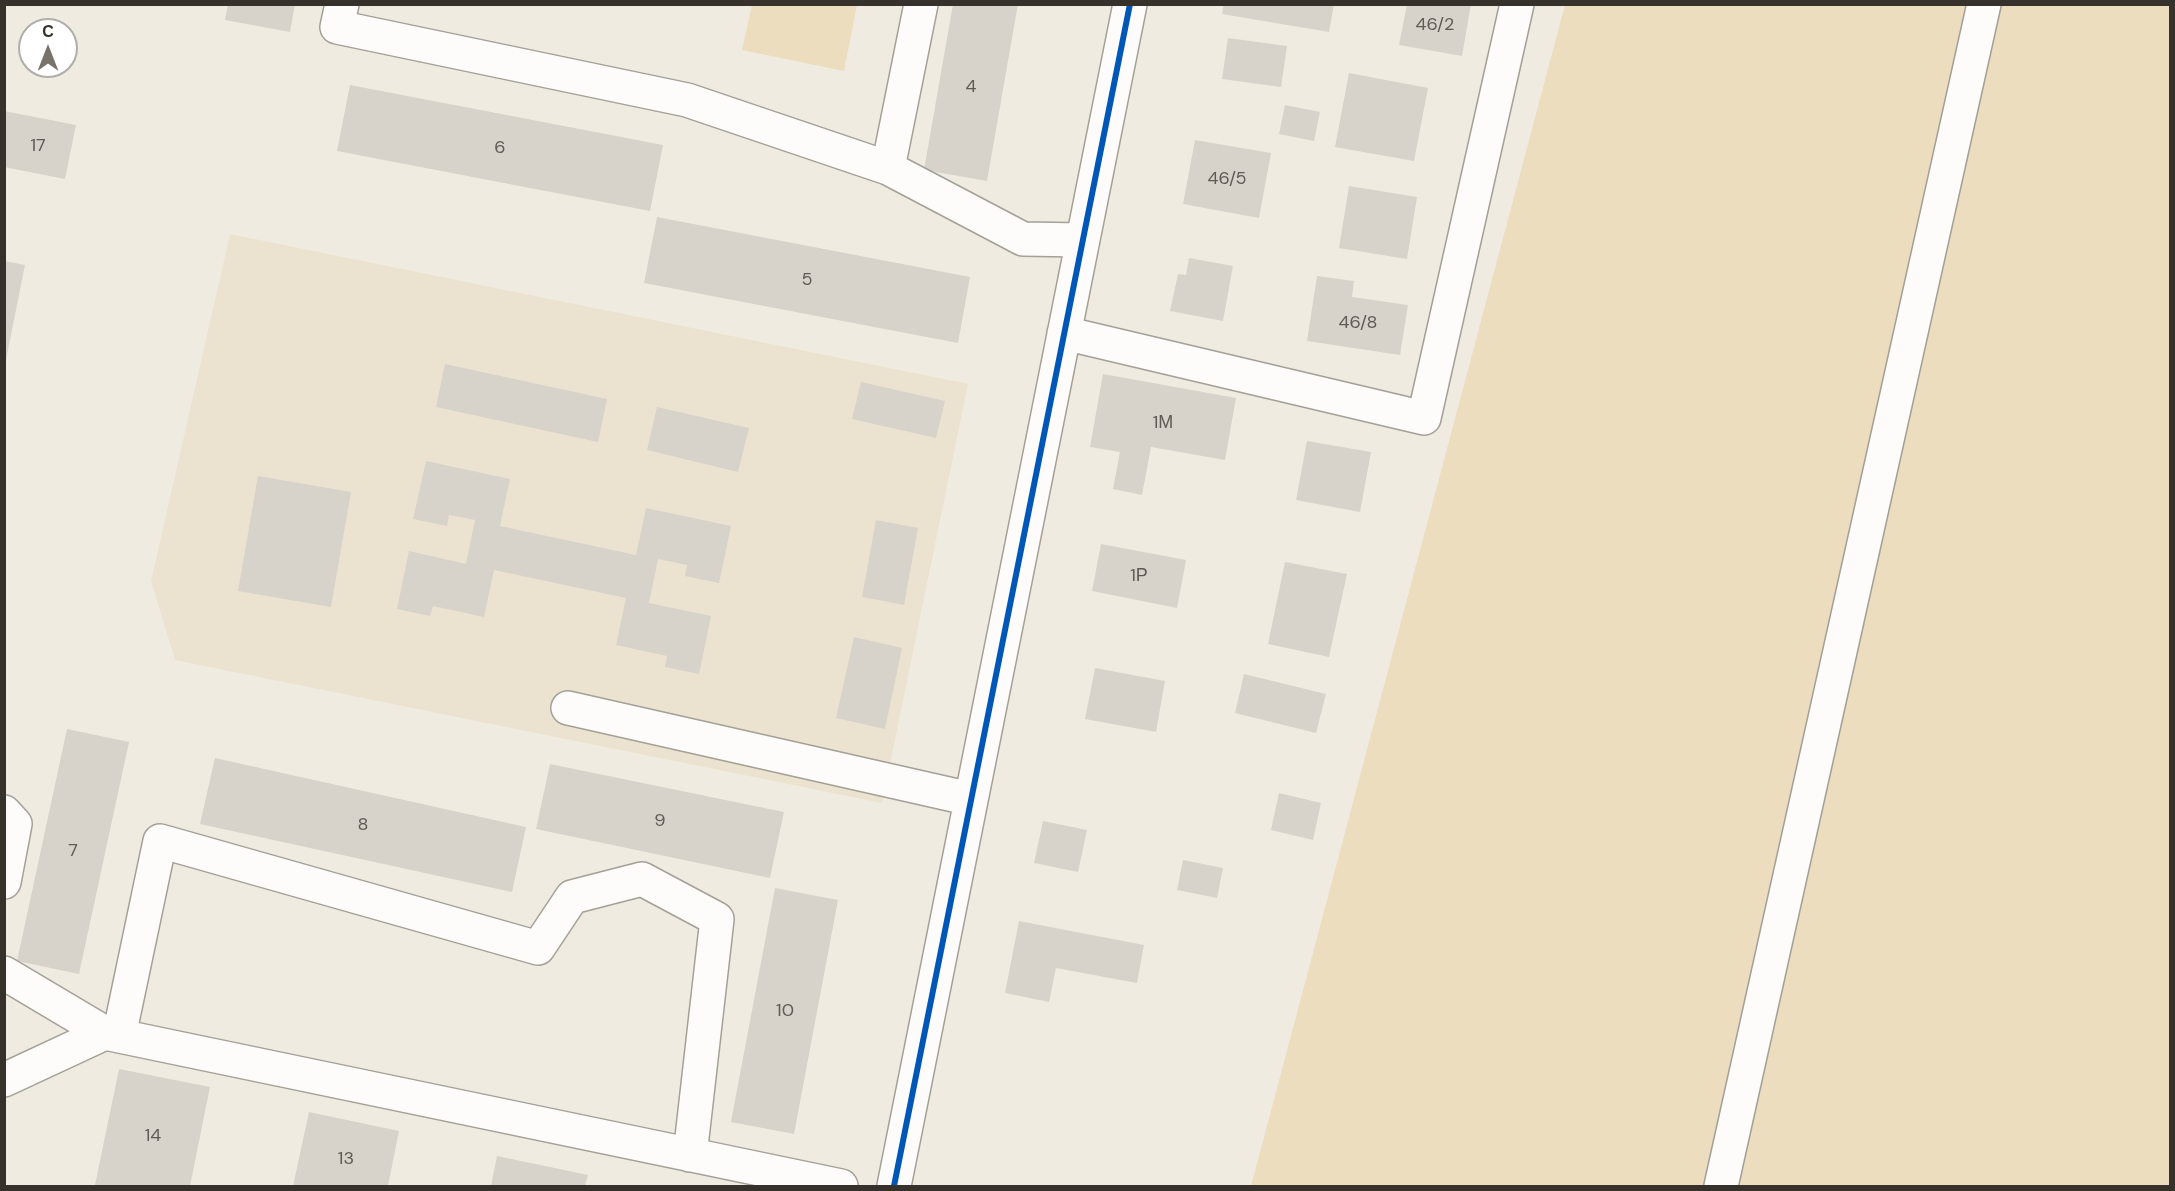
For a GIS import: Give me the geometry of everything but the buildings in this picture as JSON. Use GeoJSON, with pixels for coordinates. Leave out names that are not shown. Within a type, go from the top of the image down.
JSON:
{"type":"FeatureCollection","features":[{"type":"Feature","properties":{"kind":"street"},"geometry":{"type":"LineString","coordinates":[[342,4],[338,27],[687,100],[888,168],[1023,239],[1083,240]]}},
{"type":"Feature","properties":{"kind":"street"},"geometry":{"type":"LineString","coordinates":[[888,168],[921,4]]}},
{"type":"Feature","properties":{"kind":"street"},"geometry":{"type":"LineString","coordinates":[[894,1186],[1130,4]]}},
{"type":"Feature","properties":{"kind":"street"},"geometry":{"type":"LineString","coordinates":[[1064,333],[1424,418],[1517,4]]}},
{"type":"Feature","properties":{"kind":"street"},"geometry":{"type":"LineString","coordinates":[[1721,1186],[1984,4]]}},
{"type":"Feature","properties":{"kind":"street"},"geometry":{"type":"LineString","coordinates":[[568,708],[971,800]]}},
{"type":"Feature","properties":{"kind":"street"},"geometry":{"type":"LineString","coordinates":[[4,812],[15,824],[4,882]]}},
{"type":"Feature","properties":{"kind":"street"},"geometry":{"type":"LineString","coordinates":[[112,1035],[160,840],[538,948],[572,897],[642,879],[717,919],[690,1155]]}},
{"type":"Feature","properties":{"kind":"street"},"geometry":{"type":"LineString","coordinates":[[4,973],[112,1035],[841,1186]]}},
{"type":"Feature","properties":{"kind":"street"},"geometry":{"type":"LineString","coordinates":[[4,1080],[112,1035]]}},
{"type":"Feature","properties":{"kind":"shaded area"},"geometry":{"type":"Polygon","coordinates":[[[752,5],[857,5],[844,71],[742,50],[752,5]]]}},
{"type":"Feature","properties":{"kind":"shaded area"},"geometry":{"type":"Polygon","coordinates":[[[1565,5],[2170,5],[2170,1186],[1251,1186],[1565,5]]]}},
{"type":"Feature","properties":{"kind":"shaded area"},"geometry":{"type":"Polygon","coordinates":[[[230,234],[968,384],[882,803],[175,660],[151,581],[230,234]]]}},
{"type":"Feature","properties":{"kind":"cycle path"},"geometry":{"type":"LineString","coordinates":[[894,1186],[1130,4]]}}]}
